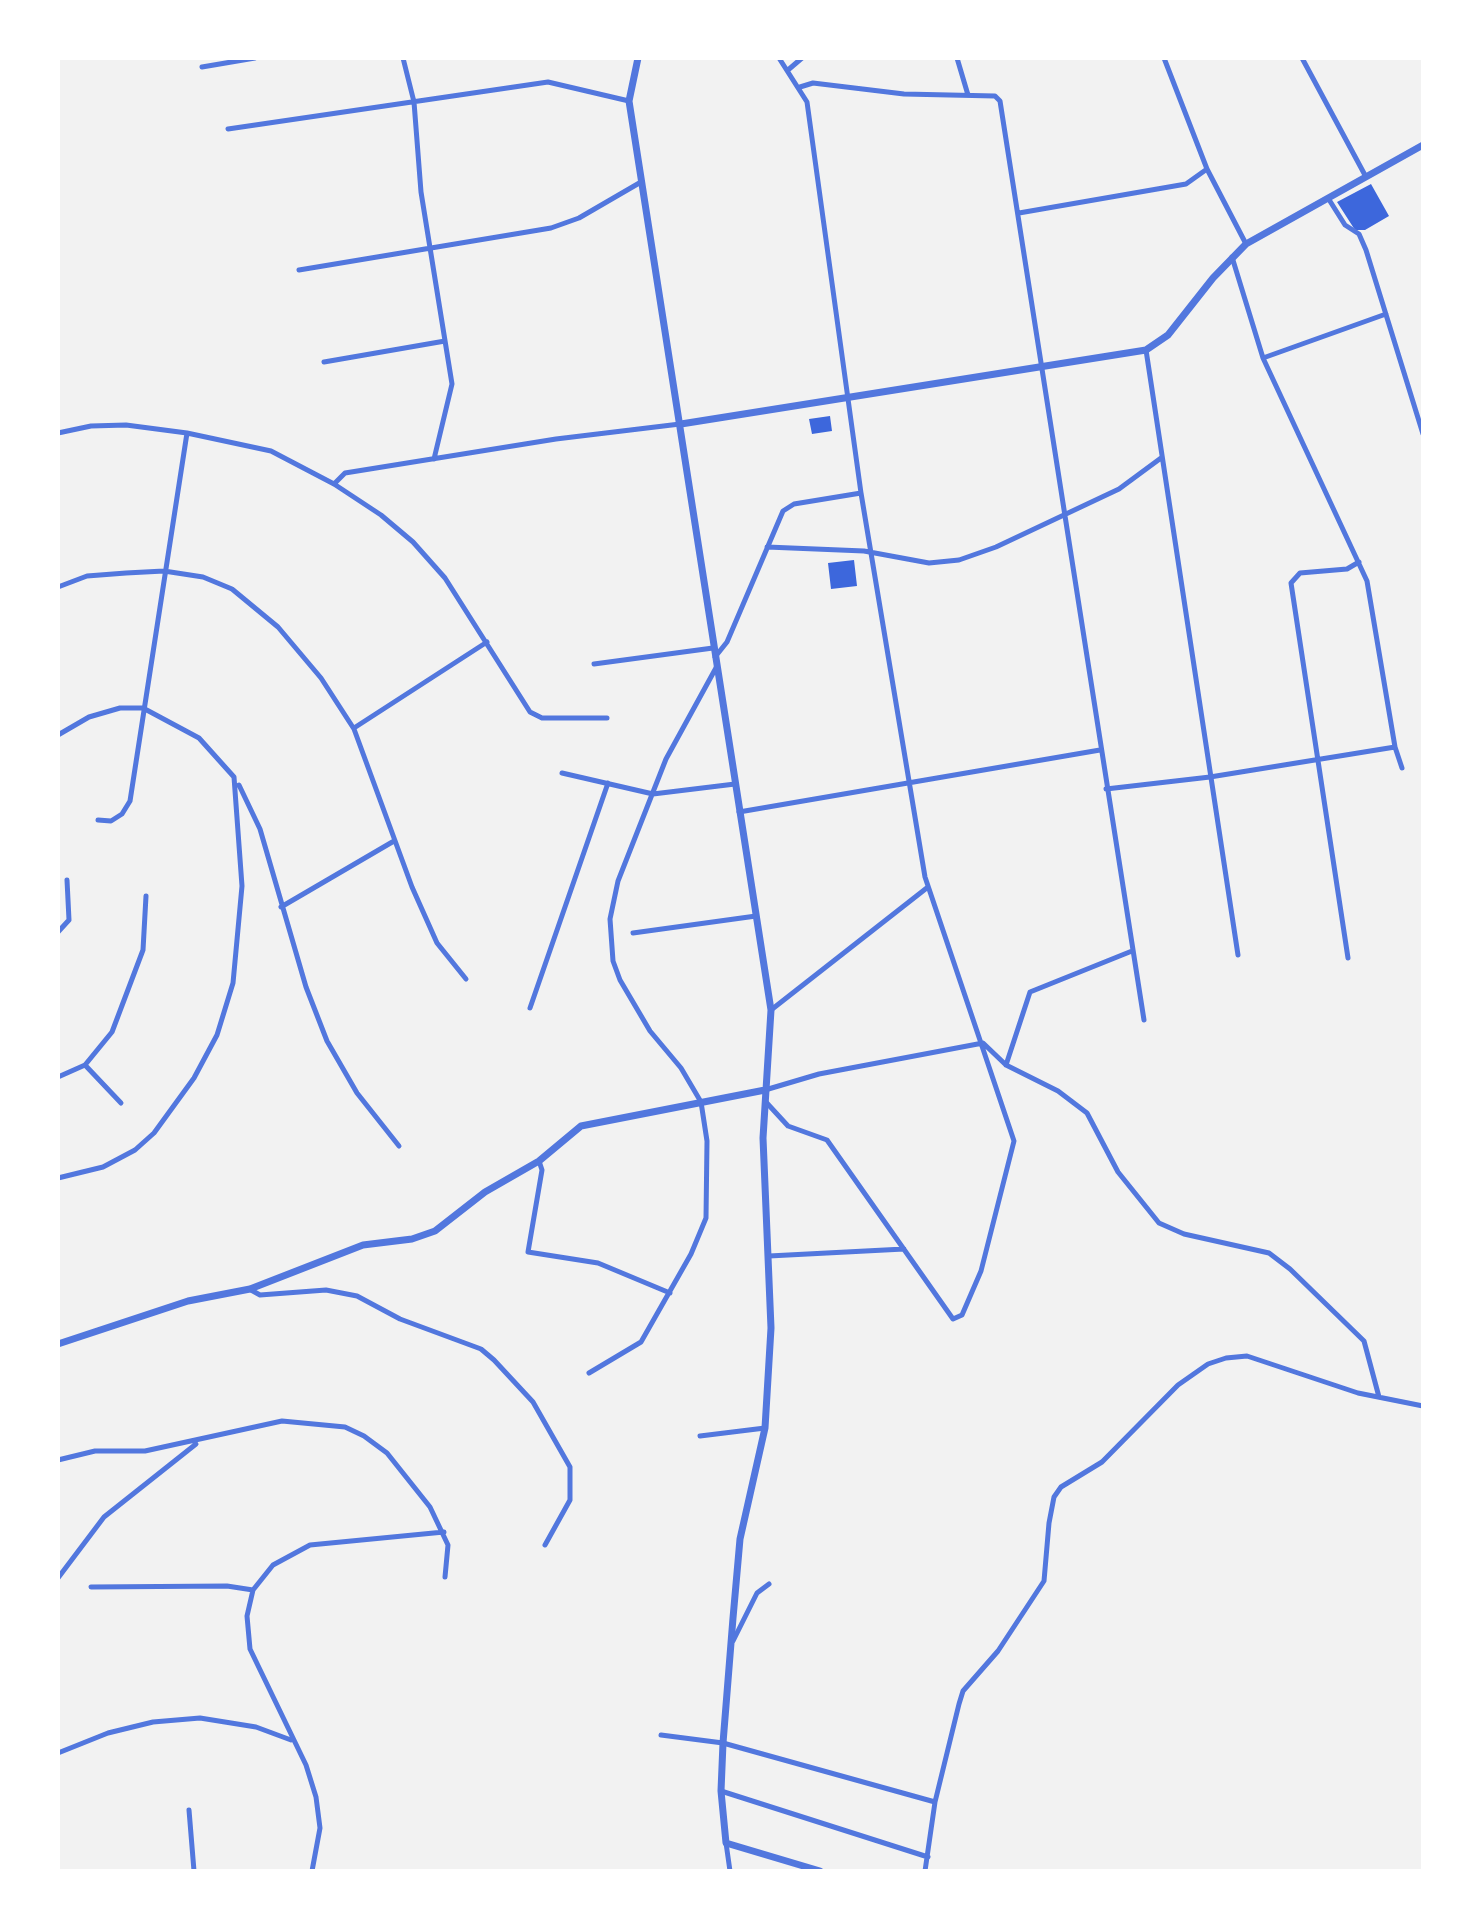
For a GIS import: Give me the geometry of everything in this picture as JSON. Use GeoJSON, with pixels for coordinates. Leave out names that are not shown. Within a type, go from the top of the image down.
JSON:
{"type":"FeatureCollection","features":[{"type":"Feature","properties":{"kind":"street"},"geometry":{"type":"LineString","coordinates":[[202,67],[255,58]]}},
{"type":"Feature","properties":{"kind":"street"},"geometry":{"type":"LineString","coordinates":[[403,58],[414,102],[415,143],[453,391],[434,459]]}},
{"type":"Feature","properties":{"kind":"street"},"geometry":{"type":"LineString","coordinates":[[638,58],[629,101],[771,1010],[765,1090],[771,1328],[765,1428],[740,1539],[723,1743],[721,1791],[730,1871]]}},
{"type":"Feature","properties":{"kind":"street"},"geometry":{"type":"LineString","coordinates":[[765,1100],[788,1126],[827,1140],[953,1319],[962,1315],[977,1282],[1014,1141],[928,887],[861,493],[807,102],[779,58]]}},
{"type":"Feature","properties":{"kind":"street"},"geometry":{"type":"LineString","coordinates":[[788,70],[802,58]]}},
{"type":"Feature","properties":{"kind":"street"},"geometry":{"type":"LineString","coordinates":[[957,58],[968,95]]}},
{"type":"Feature","properties":{"kind":"street"},"geometry":{"type":"LineString","coordinates":[[1164,58],[1207,169],[1246,244]]}},
{"type":"Feature","properties":{"kind":"street"},"geometry":{"type":"LineString","coordinates":[[1302,58],[1366,177]]}},
{"type":"Feature","properties":{"kind":"street"},"geometry":{"type":"LineString","coordinates":[[228,129],[548,82],[629,101]]}},
{"type":"Feature","properties":{"kind":"street"},"geometry":{"type":"LineString","coordinates":[[799,87],[813,83],[904,94],[995,96],[1000,101],[1144,1020]]}},
{"type":"Feature","properties":{"kind":"street"},"geometry":{"type":"LineString","coordinates":[[334,484],[345,473],[681,424],[1146,350],[1168,335],[1232,256],[1246,244],[1423,145]]}},
{"type":"Feature","properties":{"kind":"street"},"geometry":{"type":"LineString","coordinates":[[1019,213],[1186,184],[1207,169]]}},
{"type":"Feature","properties":{"kind":"street"},"geometry":{"type":"LineString","coordinates":[[299,270],[551,228],[579,218],[641,182]]}},
{"type":"Feature","properties":{"kind":"street"},"geometry":{"type":"LineString","coordinates":[[1328,198],[1345,225],[1359,234],[1423,434]]}},
{"type":"Feature","properties":{"kind":"street"},"geometry":{"type":"LineString","coordinates":[[1232,256],[1263,358],[1367,581],[1395,747],[1402,768]]}},
{"type":"Feature","properties":{"kind":"street"},"geometry":{"type":"LineString","coordinates":[[1263,358],[1386,314]]}},
{"type":"Feature","properties":{"kind":"street"},"geometry":{"type":"LineString","coordinates":[[324,362],[445,341]]}},
{"type":"Feature","properties":{"kind":"street"},"geometry":{"type":"LineString","coordinates":[[1146,350],[1238,955]]}},
{"type":"Feature","properties":{"kind":"street"},"geometry":{"type":"LineString","coordinates":[[58,433],[91,426],[126,425],[187,433],[271,451],[334,484],[381,515],[413,542],[445,578],[530,712],[542,718],[607,718]]}},
{"type":"Feature","properties":{"kind":"street"},"geometry":{"type":"LineString","coordinates":[[98,820],[111,821],[122,814],[130,801],[187,433]]}},
{"type":"Feature","properties":{"kind":"street"},"geometry":{"type":"LineString","coordinates":[[767,547],[872,552],[929,563],[959,560],[996,547],[1119,489],[1161,458]]}},
{"type":"Feature","properties":{"kind":"street"},"geometry":{"type":"LineString","coordinates":[[589,1373],[641,1342],[670,1293],[706,1218],[707,1141],[701,1102],[681,1068],[640,1016],[613,961],[610,919],[618,881],[678,735],[715,657],[727,642],[783,511],[788,507],[861,493]]}},
{"type":"Feature","properties":{"kind":"street"},"geometry":{"type":"LineString","coordinates":[[1348,958],[1315,760],[1291,583],[1300,573],[1347,569],[1359,562]]}},
{"type":"Feature","properties":{"kind":"street"},"geometry":{"type":"LineString","coordinates":[[58,587],[87,576],[164,571],[203,577],[232,589],[278,627],[321,678],[354,729],[394,841],[437,943],[466,979]]}},
{"type":"Feature","properties":{"kind":"street"},"geometry":{"type":"LineString","coordinates":[[354,729],[487,642]]}},
{"type":"Feature","properties":{"kind":"street"},"geometry":{"type":"LineString","coordinates":[[594,664],[715,657]]}},
{"type":"Feature","properties":{"kind":"street"},"geometry":{"type":"LineString","coordinates":[[58,735],[89,717],[120,708],[143,708],[199,738],[234,777],[260,829],[281,907],[327,1041],[357,1093],[399,1146]]}},
{"type":"Feature","properties":{"kind":"street"},"geometry":{"type":"LineString","coordinates":[[1106,789],[1210,777],[1395,747]]}},
{"type":"Feature","properties":{"kind":"street"},"geometry":{"type":"LineString","coordinates":[[739,812],[1100,750]]}},
{"type":"Feature","properties":{"kind":"street"},"geometry":{"type":"LineString","coordinates":[[562,773],[653,794],[735,784]]}},
{"type":"Feature","properties":{"kind":"street"},"geometry":{"type":"LineString","coordinates":[[58,1178],[103,1167],[144,1143],[194,1078],[217,1035],[233,983],[242,918],[241,832],[234,777]]}},
{"type":"Feature","properties":{"kind":"street"},"geometry":{"type":"LineString","coordinates":[[530,1008],[608,783]]}},
{"type":"Feature","properties":{"kind":"street"},"geometry":{"type":"LineString","coordinates":[[281,907],[394,841]]}},
{"type":"Feature","properties":{"kind":"street"},"geometry":{"type":"LineString","coordinates":[[58,932],[69,920],[67,880]]}},
{"type":"Feature","properties":{"kind":"street"},"geometry":{"type":"LineString","coordinates":[[771,1010],[928,887]]}},
{"type":"Feature","properties":{"kind":"street"},"geometry":{"type":"LineString","coordinates":[[58,1077],[85,1065],[112,1032],[143,950],[146,896]]}},
{"type":"Feature","properties":{"kind":"street"},"geometry":{"type":"LineString","coordinates":[[633,933],[756,916]]}},
{"type":"Feature","properties":{"kind":"street"},"geometry":{"type":"LineString","coordinates":[[1006,1065],[1030,992],[1133,951]]}},
{"type":"Feature","properties":{"kind":"street"},"geometry":{"type":"LineString","coordinates":[[983,1043],[1006,1065],[1058,1091],[1087,1113],[1118,1172],[1159,1223],[1184,1234],[1269,1253],[1290,1269],[1364,1341],[1379,1398]]}},
{"type":"Feature","properties":{"kind":"street"},"geometry":{"type":"LineString","coordinates":[[58,1344],[188,1301],[250,1289],[363,1245],[412,1239],[435,1231],[485,1192],[539,1161],[581,1126],[765,1090],[819,1074],[983,1043]]}},
{"type":"Feature","properties":{"kind":"street"},"geometry":{"type":"LineString","coordinates":[[85,1065],[121,1103]]}},
{"type":"Feature","properties":{"kind":"street"},"geometry":{"type":"LineString","coordinates":[[539,1161],[542,1170],[528,1252],[598,1263],[670,1293]]}},
{"type":"Feature","properties":{"kind":"street"},"geometry":{"type":"LineString","coordinates":[[769,1256],[904,1249]]}},
{"type":"Feature","properties":{"kind":"street"},"geometry":{"type":"LineString","coordinates":[[250,1289],[260,1295],[342,1292],[365,1299],[400,1319],[481,1349],[533,1402],[570,1467],[570,1500],[545,1545]]}},
{"type":"Feature","properties":{"kind":"street"},"geometry":{"type":"LineString","coordinates":[[925,1871],[935,1802],[963,1691],[998,1651],[1044,1581],[1049,1523],[1054,1497],[1061,1487],[1102,1462],[1178,1385],[1208,1364],[1226,1358],[1247,1356],[1379,1398],[1423,1406]]}},
{"type":"Feature","properties":{"kind":"street"},"geometry":{"type":"LineString","coordinates":[[58,1460],[95,1451],[145,1451],[282,1421],[309,1421],[345,1427],[373,1442],[392,1458],[430,1507],[444,1532],[450,1555],[445,1577]]}},
{"type":"Feature","properties":{"kind":"street"},"geometry":{"type":"LineString","coordinates":[[700,1436],[765,1428]]}},
{"type":"Feature","properties":{"kind":"street"},"geometry":{"type":"LineString","coordinates":[[58,1578],[83,1541],[113,1509],[200,1441]]}},
{"type":"Feature","properties":{"kind":"street"},"geometry":{"type":"LineString","coordinates":[[312,1871],[319,1845],[319,1812],[310,1774],[250,1649],[247,1627],[253,1590],[273,1565],[310,1545],[444,1532]]}},
{"type":"Feature","properties":{"kind":"street"},"geometry":{"type":"LineString","coordinates":[[733,1642],[757,1593],[769,1584]]}},
{"type":"Feature","properties":{"kind":"street"},"geometry":{"type":"LineString","coordinates":[[91,1587],[227,1586],[253,1590]]}},
{"type":"Feature","properties":{"kind":"street"},"geometry":{"type":"LineString","coordinates":[[58,1753],[108,1733],[153,1722],[200,1718],[256,1727],[292,1740]]}},
{"type":"Feature","properties":{"kind":"street"},"geometry":{"type":"LineString","coordinates":[[661,1735],[723,1743],[935,1802]]}},
{"type":"Feature","properties":{"kind":"street"},"geometry":{"type":"LineString","coordinates":[[721,1791],[928,1857]]}},
{"type":"Feature","properties":{"kind":"street"},"geometry":{"type":"LineString","coordinates":[[189,1810],[194,1871]]}},
{"type":"Feature","properties":{"kind":"street"},"geometry":{"type":"LineString","coordinates":[[726,1843],[820,1871]]}},
{"type":"Feature","properties":{"kind":"building"},"geometry":{"type":"Polygon","coordinates":[[[1371,184],[1389,216],[1365,230],[1355,230],[1337,202],[1371,184]]]}},
{"type":"Feature","properties":{"kind":"building"},"geometry":{"type":"Polygon","coordinates":[[[830,416],[832,431],[812,434],[809,419],[830,416]]]}},
{"type":"Feature","properties":{"kind":"building"},"geometry":{"type":"Polygon","coordinates":[[[854,560],[857,586],[831,589],[828,563],[854,560]]]}}]}
